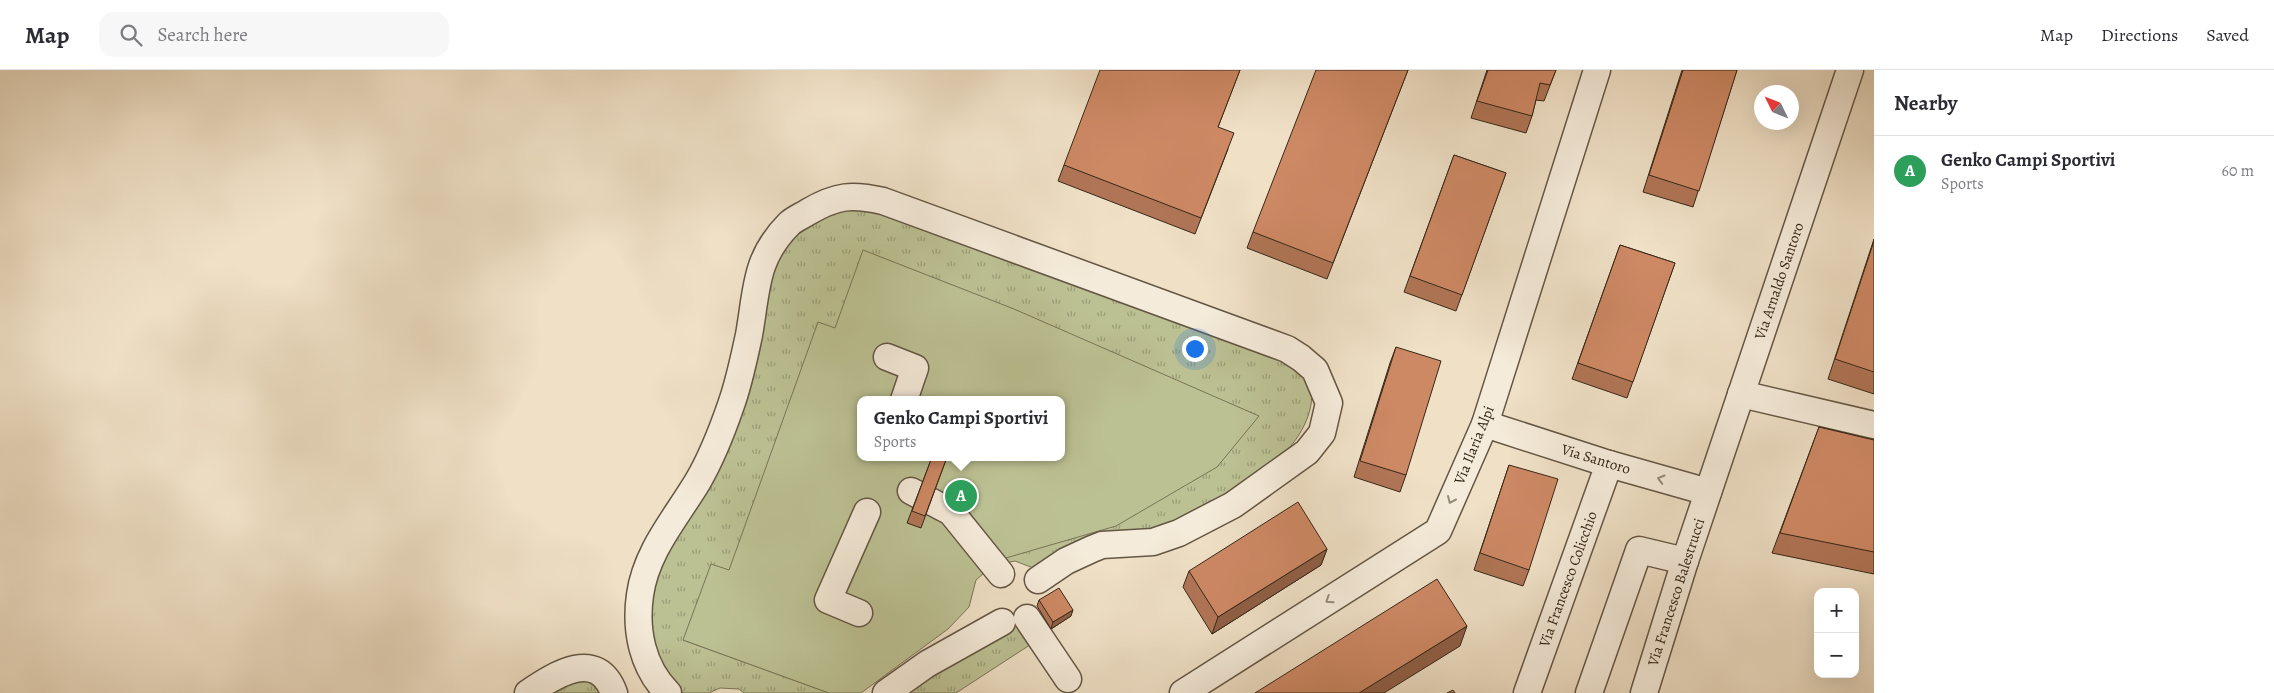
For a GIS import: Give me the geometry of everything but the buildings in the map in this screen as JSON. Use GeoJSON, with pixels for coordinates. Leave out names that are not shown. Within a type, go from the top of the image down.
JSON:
{"type":"FeatureCollection","features":[{"type":"Feature","properties":{"kind":"street","name":"Via Ilaria Alpi"},"geometry":{"type":"LineString","coordinates":[[1183,693],[1438,531],[1485,424],[1597,70]]}},
{"type":"Feature","properties":{"kind":"street","name":"Via Arnaldo Santoro"},"geometry":{"type":"LineString","coordinates":[[1708,492],[1850,70]]}},
{"type":"Feature","properties":{"kind":"street"},"geometry":{"type":"LineString","coordinates":[[668,693],[654,673],[641,648],[638,624],[640,595],[647,565],[698,480],[719,440],[733,400],[749,335],[757,277],[769,249],[790,223],[815,208],[844,196],[884,201],[1287,348],[1315,370],[1329,403],[1322,433],[1307,452],[1233,505],[1179,533],[1153,542],[1102,545],[1092,548],[1066,561],[1038,580]]}},
{"type":"Feature","properties":{"kind":"street"},"geometry":{"type":"LineString","coordinates":[[887,357],[916,368],[906,396]]}},
{"type":"Feature","properties":{"kind":"street"},"geometry":{"type":"LineString","coordinates":[[1741,394],[1874,425]]}},
{"type":"Feature","properties":{"kind":"street","name":"Via Santoro"},"geometry":{"type":"LineString","coordinates":[[1485,424],[1610,464],[1708,492]]}},
{"type":"Feature","properties":{"kind":"street","name":"Via Francesco Colicchio"},"geometry":{"type":"LineString","coordinates":[[1527,693],[1610,464]]}},
{"type":"Feature","properties":{"kind":"street"},"geometry":{"type":"LineString","coordinates":[[911,490],[951,512],[1001,574]]}},
{"type":"Feature","properties":{"kind":"street","name":"Via Francesco Balestrucci"},"geometry":{"type":"LineString","coordinates":[[1644,693],[1708,492]]}},
{"type":"Feature","properties":{"kind":"street"},"geometry":{"type":"LineString","coordinates":[[859,613],[828,600],[867,512]]}},
{"type":"Feature","properties":{"kind":"street"},"geometry":{"type":"LineString","coordinates":[[1590,693],[1639,550],[1685,561]]}},
{"type":"Feature","properties":{"kind":"street"},"geometry":{"type":"LineString","coordinates":[[1027,618],[1068,679]]}},
{"type":"Feature","properties":{"kind":"street"},"geometry":{"type":"LineString","coordinates":[[886,693],[927,664],[1002,622]]}},
{"type":"Feature","properties":{"kind":"street"},"geometry":{"type":"LineString","coordinates":[[528,693],[554,676],[566,671],[589,668],[603,674],[609,681],[614,693]]}},
{"type":"Feature","properties":{"kind":"green space"},"geometry":{"type":"Polygon","coordinates":[[[854,202],[1285,357],[1303,372],[1309,381],[1311,391],[1310,411],[1290,447],[1205,510],[1036,569],[1015,561],[1000,564],[1059,461],[1065,461],[1065,396],[1048,396],[835,329],[806,356],[839,559],[683,640],[829,693],[744,693],[739,689],[720,688],[709,693],[683,693],[675,687],[651,645],[647,603],[762,290],[783,240],[854,202]]]}},
{"type":"Feature","properties":{"kind":"green space"},"geometry":{"type":"Polygon","coordinates":[[[863,250],[1014,309],[1259,416],[1217,467],[1116,526],[999,560],[976,580],[969,607],[948,629],[861,693],[829,693],[683,640],[711,564],[729,570],[818,322],[835,328],[863,250]]]}},
{"type":"Feature","properties":{"kind":"green space"},"geometry":{"type":"Polygon","coordinates":[[[1011,624],[1020,627],[1039,639],[956,693],[897,693],[1011,624]]]}},
{"type":"Feature","properties":{"kind":"green space"},"geometry":{"type":"Polygon","coordinates":[[[577,673],[607,693],[536,693],[577,673]]]}},
{"type":"Feature","properties":{"kind":"place","name":"Genko Campi Sportivi"},"geometry":{"type":"Point","coordinates":[961,496]}}]}
